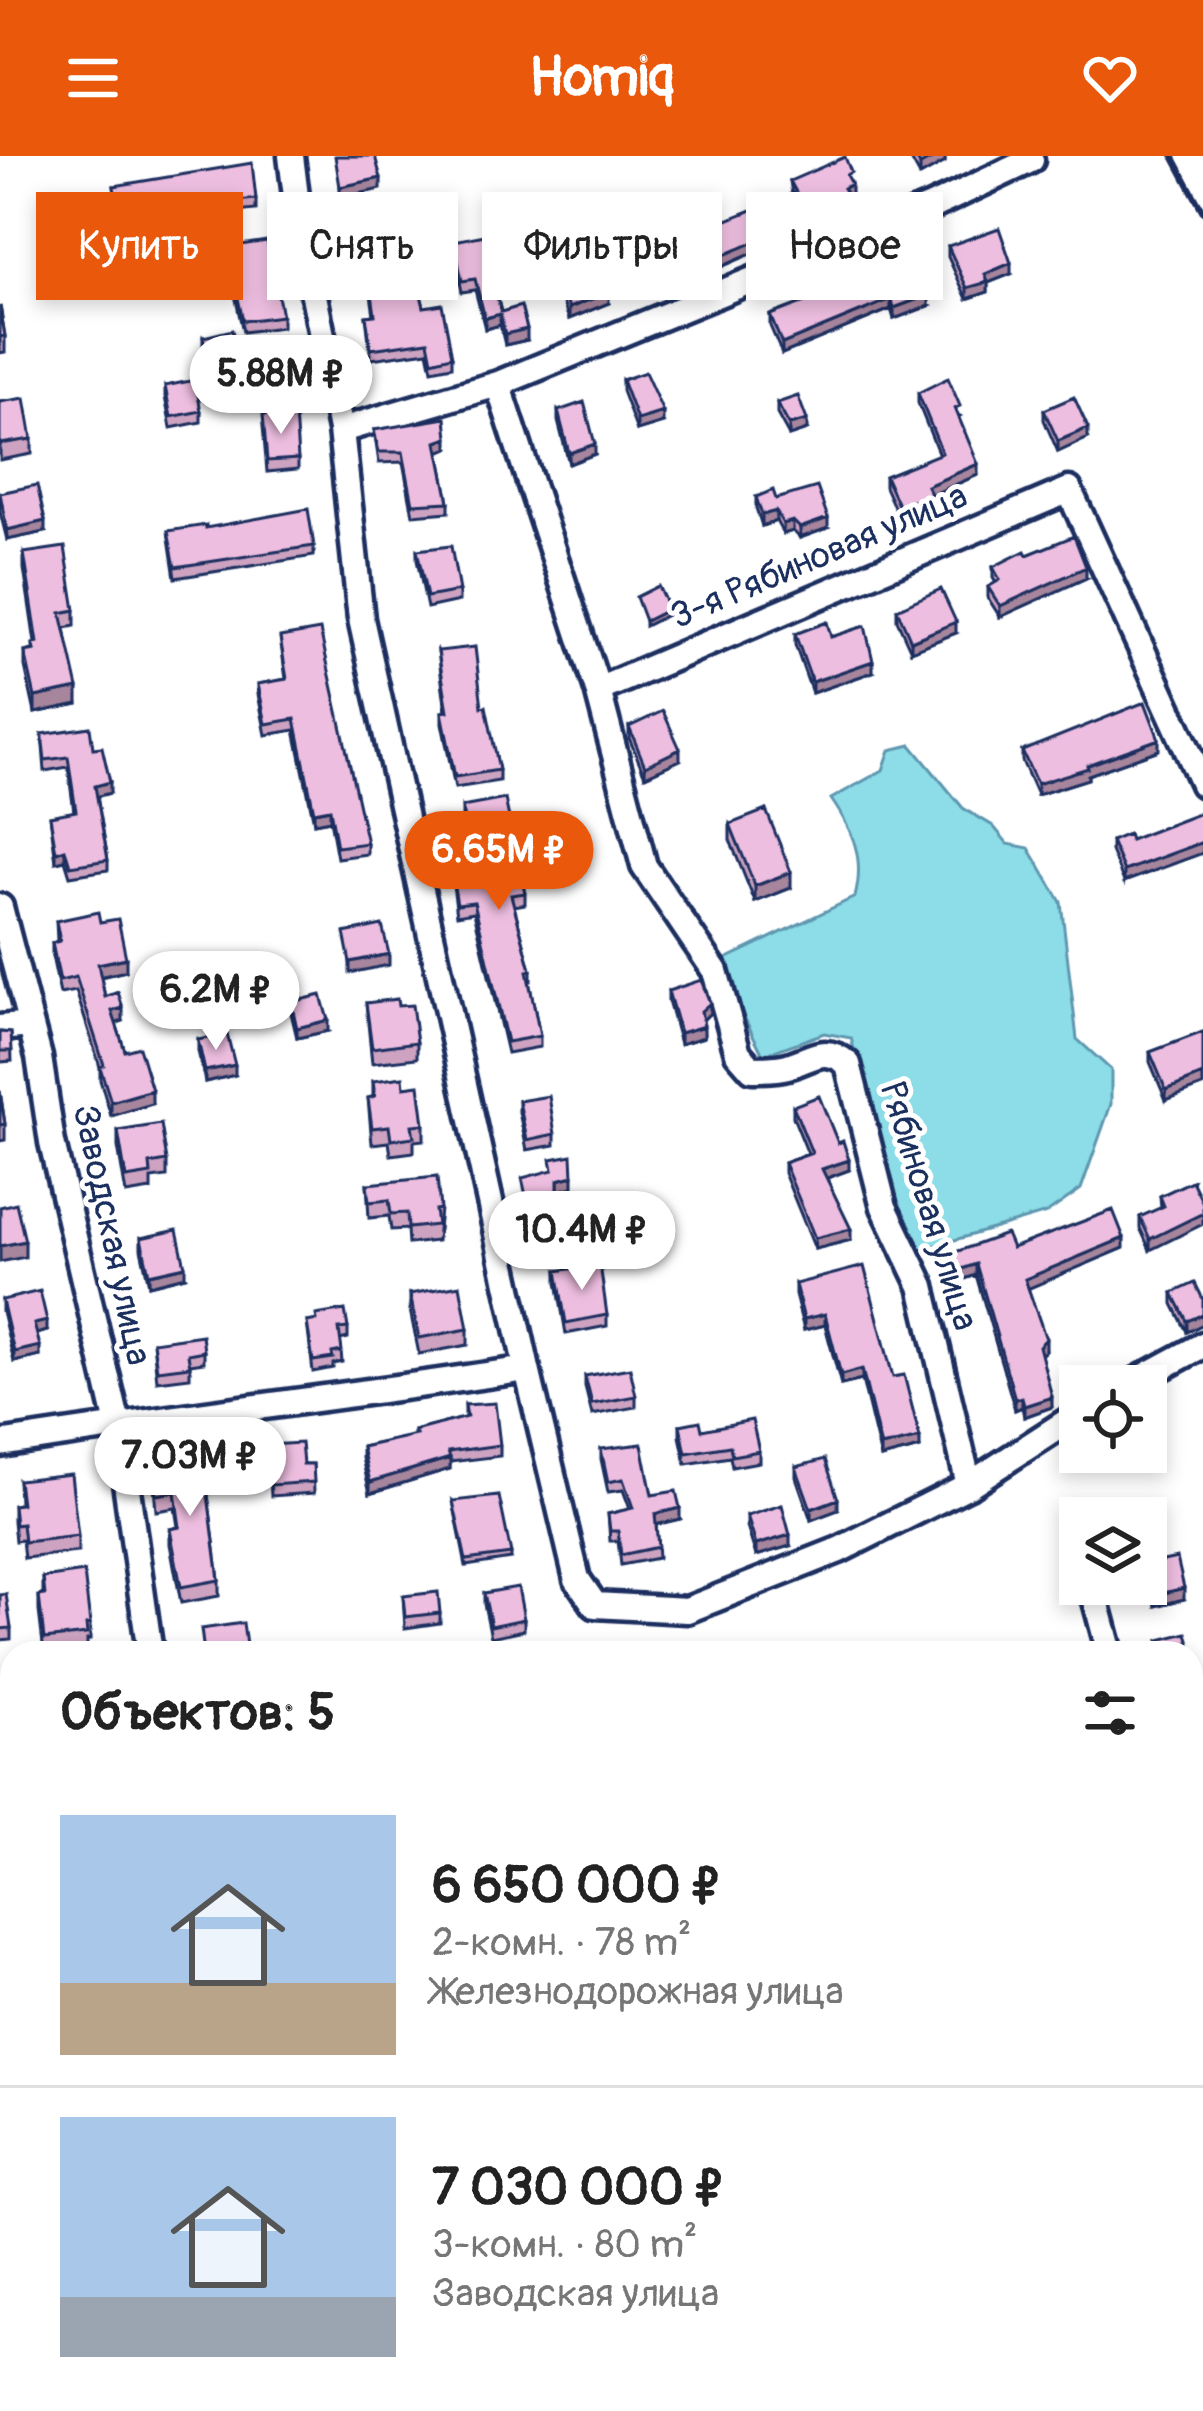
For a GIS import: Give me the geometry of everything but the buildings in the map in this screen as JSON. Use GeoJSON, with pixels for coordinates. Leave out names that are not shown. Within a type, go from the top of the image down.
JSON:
{"type":"FeatureCollection","features":[{"type":"Feature","properties":{"kind":"street"},"geometry":{"type":"LineString","coordinates":[[291,156],[340,430],[362,619],[527,1369],[578,1579],[595,1605],[687,1610],[839,1550],[969,1485],[1059,1427]]}},
{"type":"Feature","properties":{"kind":"street"},"geometry":{"type":"LineString","coordinates":[[340,430],[498,384],[909,216],[1031,160]]}},
{"type":"Feature","properties":{"kind":"street","name":"Рябиновая улица"},"geometry":{"type":"LineString","coordinates":[[498,384],[598,690],[644,866],[715,971],[739,1053],[752,1069],[787,1067],[820,1052],[837,1054],[848,1064],[884,1208],[922,1286],[969,1485]]}},
{"type":"Feature","properties":{"kind":"street","name":"3-я Рябиновая улица"},"geometry":{"type":"LineString","coordinates":[[598,690],[1069,490],[1203,784]]}},
{"type":"Feature","properties":{"kind":"street","name":"Заводская улица"},"geometry":{"type":"LineString","coordinates":[[0,907],[39,1057],[52,1143],[118,1425],[148,1641]]}},
{"type":"Feature","properties":{"kind":"street"},"geometry":{"type":"LineString","coordinates":[[0,1028],[30,1025]]}},
{"type":"Feature","properties":{"kind":"street"},"geometry":{"type":"LineString","coordinates":[[1166,1365],[1203,1345]]}},
{"type":"Feature","properties":{"kind":"street"},"geometry":{"type":"LineString","coordinates":[[0,1444],[527,1369]]}},
{"type":"Feature","properties":{"kind":"street"},"geometry":{"type":"LineString","coordinates":[[1097,1605],[1107,1641]]}},
{"type":"Feature","properties":{"kind":"water"},"geometry":{"type":"Polygon","coordinates":[[[911,745],[963,808],[993,826],[1008,844],[1029,848],[1061,902],[1077,1039],[1111,1070],[1111,1104],[1081,1189],[1047,1213],[917,1251],[898,1206],[851,1038],[824,1033],[763,1055],[739,1007],[724,960],[855,897],[859,870],[855,845],[831,799],[883,770],[890,750],[911,745]]]}},
{"type":"Feature","properties":{"kind":"railway"},"geometry":{"type":"LineString","coordinates":[[1173,156],[1203,212]]}}]}
